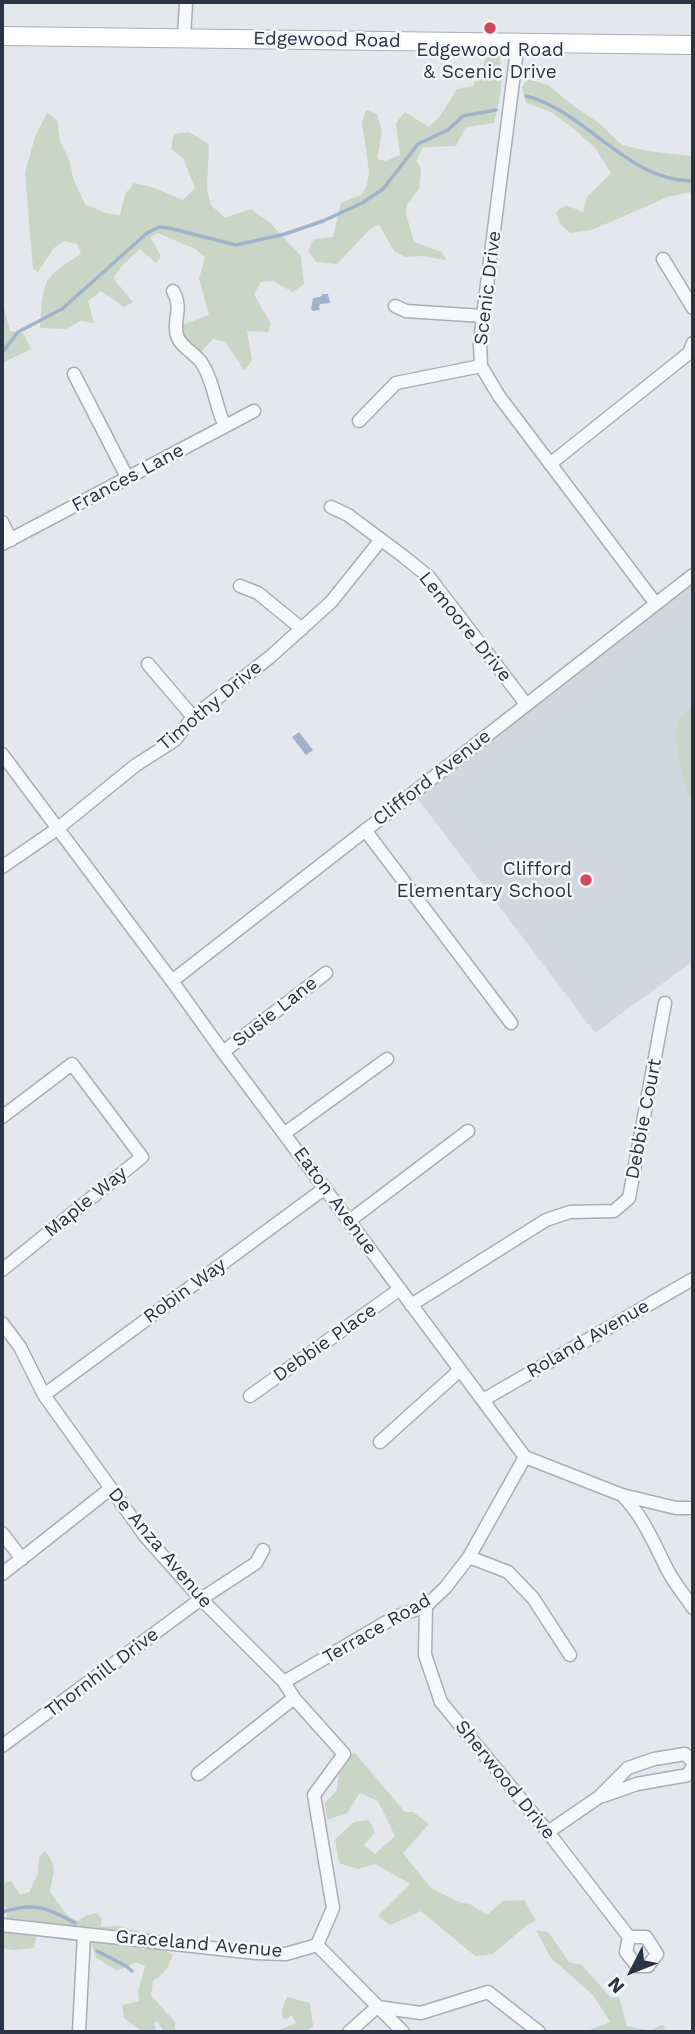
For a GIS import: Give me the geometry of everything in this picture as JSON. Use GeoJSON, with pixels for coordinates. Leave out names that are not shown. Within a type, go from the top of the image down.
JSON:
{"type":"FeatureCollection","features":[{"type":"Feature","properties":{"kind":"main road","name":"Edgewood Road"},"geometry":{"type":"LineString","coordinates":[[2,36],[693,45]]}},
{"type":"Feature","properties":{"kind":"street"},"geometry":{"type":"LineString","coordinates":[[184,38],[186,2]]}},
{"type":"Feature","properties":{"kind":"street","name":"Scenic Drive"},"geometry":{"type":"LineString","coordinates":[[518,42],[483,316],[481,366],[499,396],[656,604]]}},
{"type":"Feature","properties":{"kind":"street"},"geometry":{"type":"LineString","coordinates":[[663,259],[693,309]]}},
{"type":"Feature","properties":{"kind":"street"},"geometry":{"type":"LineString","coordinates":[[173,291],[178,306],[176,333],[179,342],[195,354],[211,379],[225,426]]}},
{"type":"Feature","properties":{"kind":"street"},"geometry":{"type":"LineString","coordinates":[[395,306],[406,311],[483,316]]}},
{"type":"Feature","properties":{"kind":"street"},"geometry":{"type":"LineString","coordinates":[[550,464],[689,353],[693,343]]}},
{"type":"Feature","properties":{"kind":"street"},"geometry":{"type":"LineString","coordinates":[[359,421],[396,383],[481,366]]}},
{"type":"Feature","properties":{"kind":"street"},"geometry":{"type":"LineString","coordinates":[[74,374],[127,477]]}},
{"type":"Feature","properties":{"kind":"street","name":"Frances Lane"},"geometry":{"type":"LineString","coordinates":[[6,542],[254,411]]}},
{"type":"Feature","properties":{"kind":"street","name":"Lemoore Drive"},"geometry":{"type":"LineString","coordinates":[[331,507],[348,515],[429,577],[526,704]]}},
{"type":"Feature","properties":{"kind":"street"},"geometry":{"type":"LineString","coordinates":[[2,522],[6,542]]}},
{"type":"Feature","properties":{"kind":"street","name":"Timothy Drive"},"geometry":{"type":"LineString","coordinates":[[2,867],[57,829],[136,765],[175,740],[193,717],[270,657],[331,602],[380,541]]}},
{"type":"Feature","properties":{"kind":"street","name":"Clifford Avenue"},"geometry":{"type":"LineString","coordinates":[[172,981],[693,575]]}},
{"type":"Feature","properties":{"kind":"street"},"geometry":{"type":"LineString","coordinates":[[240,586],[258,593],[302,629]]}},
{"type":"Feature","properties":{"kind":"street"},"geometry":{"type":"LineString","coordinates":[[148,664],[193,717]]}},
{"type":"Feature","properties":{"kind":"street","name":"Eaton Avenue"},"geometry":{"type":"LineString","coordinates":[[2,754],[524,1457]]}},
{"type":"Feature","properties":{"kind":"street"},"geometry":{"type":"LineString","coordinates":[[365,830],[512,1023]]}},
{"type":"Feature","properties":{"kind":"street","name":"Susie Lane"},"geometry":{"type":"LineString","coordinates":[[223,1052],[326,973]]}},
{"type":"Feature","properties":{"kind":"street","name":"Debbie Court"},"geometry":{"type":"LineString","coordinates":[[411,1305],[546,1220],[570,1212],[614,1211],[629,1198],[666,1003]]}},
{"type":"Feature","properties":{"kind":"street"},"geometry":{"type":"LineString","coordinates":[[285,1133],[387,1059]]}},
{"type":"Feature","properties":{"kind":"street","name":"Maple Way"},"geometry":{"type":"LineString","coordinates":[[2,1117],[72,1064],[142,1157],[2,1270]]}},
{"type":"Feature","properties":{"kind":"street"},"geometry":{"type":"LineString","coordinates":[[349,1222],[468,1131]]}},
{"type":"Feature","properties":{"kind":"street","name":"Robin Way"},"geometry":{"type":"LineString","coordinates":[[44,1395],[325,1188]]}},
{"type":"Feature","properties":{"kind":"street","name":"Roland Avenue"},"geometry":{"type":"LineString","coordinates":[[483,1400],[693,1279]]}},
{"type":"Feature","properties":{"kind":"street","name":"Debbie Place"},"geometry":{"type":"LineString","coordinates":[[250,1396],[400,1289]]}},
{"type":"Feature","properties":{"kind":"street","name":"De Anza Avenue"},"geometry":{"type":"LineString","coordinates":[[2,1323],[20,1347],[44,1395],[145,1536],[201,1600],[284,1682],[293,1698],[344,1754],[314,1795],[333,1908],[317,1945]]}},
{"type":"Feature","properties":{"kind":"street"},"geometry":{"type":"LineString","coordinates":[[380,1442],[460,1370]]}},
{"type":"Feature","properties":{"kind":"street"},"geometry":{"type":"LineString","coordinates":[[524,1457],[622,1495],[676,1508],[693,1508]]}},
{"type":"Feature","properties":{"kind":"street","name":"Terrace Road"},"geometry":{"type":"LineString","coordinates":[[284,1682],[395,1617],[426,1606],[468,1557],[524,1457]]}},
{"type":"Feature","properties":{"kind":"street"},"geometry":{"type":"LineString","coordinates":[[2,1574],[110,1489]]}},
{"type":"Feature","properties":{"kind":"street"},"geometry":{"type":"LineString","coordinates":[[622,1495],[634,1507],[656,1544],[669,1574],[693,1608]]}},
{"type":"Feature","properties":{"kind":"street"},"geometry":{"type":"LineString","coordinates":[[2,1533],[22,1559]]}},
{"type":"Feature","properties":{"kind":"street","name":"Thornhill Drive"},"geometry":{"type":"LineString","coordinates":[[2,1746],[201,1600],[256,1563],[263,1550]]}},
{"type":"Feature","properties":{"kind":"street"},"geometry":{"type":"LineString","coordinates":[[468,1557],[508,1572],[533,1598],[570,1655]]}},
{"type":"Feature","properties":{"kind":"street","name":"Sherwood Drive"},"geometry":{"type":"LineString","coordinates":[[426,1606],[425,1655],[440,1702],[548,1832],[629,1937]]}},
{"type":"Feature","properties":{"kind":"street"},"geometry":{"type":"LineString","coordinates":[[198,1773],[293,1698]]}},
{"type":"Feature","properties":{"kind":"street"},"geometry":{"type":"LineString","coordinates":[[548,1832],[600,1797],[628,1768],[654,1759],[685,1754],[693,1764],[688,1775],[637,1784],[600,1797]]}},
{"type":"Feature","properties":{"kind":"street","name":"Graceland Avenue"},"geometry":{"type":"LineString","coordinates":[[2,1925],[256,1953],[286,1954],[317,1945]]}},
{"type":"Feature","properties":{"kind":"street"},"geometry":{"type":"LineString","coordinates":[[79,2032],[84,1934]]}},
{"type":"Feature","properties":{"kind":"street"},"geometry":{"type":"LineString","coordinates":[[317,1945],[403,2032]]}},
{"type":"Feature","properties":{"kind":"street"},"geometry":{"type":"LineString","coordinates":[[348,2032],[377,2007],[421,2013],[488,1992],[539,2032]]}},
{"type":"Feature","properties":{"kind":"shaded area","name":"Clifford Elementary School"},"geometry":{"type":"Polygon","coordinates":[[[693,582],[693,961],[595,1033],[418,799],[693,582]]]}},
{"type":"Feature","properties":{"kind":"green space"},"geometry":{"type":"Polygon","coordinates":[[[499,53],[501,88],[494,123],[466,127],[456,146],[423,147],[416,161],[421,168],[419,189],[407,205],[406,214],[414,242],[442,252],[446,260],[421,256],[405,257],[394,251],[379,224],[369,230],[337,264],[316,262],[308,250],[314,239],[333,237],[341,203],[361,195],[367,185],[369,171],[362,122],[366,110],[377,114],[382,131],[377,159],[385,161],[400,155],[396,123],[405,112],[429,127],[440,116],[457,89],[473,86],[486,58],[499,53]]]}},
{"type":"Feature","properties":{"kind":"green space"},"geometry":{"type":"Polygon","coordinates":[[[528,79],[548,85],[599,123],[622,145],[647,151],[693,156],[693,192],[670,196],[592,230],[570,233],[560,224],[556,212],[566,205],[583,212],[587,197],[611,173],[596,149],[574,129],[551,112],[526,103],[522,87],[528,79]]]}},
{"type":"Feature","properties":{"kind":"green space"},"geometry":{"type":"Polygon","coordinates":[[[47,113],[57,120],[60,141],[85,204],[105,213],[120,215],[125,194],[134,183],[152,187],[183,200],[195,188],[183,158],[171,149],[174,134],[189,132],[209,145],[207,189],[211,205],[225,218],[251,209],[270,223],[301,256],[304,284],[293,292],[273,281],[261,282],[254,294],[271,324],[268,332],[247,331],[252,360],[244,371],[226,342],[213,339],[201,352],[185,351],[170,339],[171,329],[209,315],[199,279],[205,257],[195,249],[158,233],[150,237],[161,256],[156,263],[140,249],[113,278],[133,302],[124,307],[101,291],[88,301],[94,323],[81,321],[65,329],[40,328],[42,301],[47,283],[58,270],[81,254],[77,244],[65,241],[54,248],[38,272],[33,269],[25,173],[35,137],[47,113]]]}},
{"type":"Feature","properties":{"kind":"green space"},"geometry":{"type":"Polygon","coordinates":[[[2,304],[10,331],[23,333],[31,349],[2,363],[2,304]]]}},
{"type":"Feature","properties":{"kind":"green space"},"geometry":{"type":"Polygon","coordinates":[[[693,708],[693,800],[688,795],[682,773],[676,734],[678,723],[684,714],[693,708]]]}},
{"type":"Feature","properties":{"kind":"green space"},"geometry":{"type":"Polygon","coordinates":[[[354,1752],[405,1812],[413,1812],[429,1824],[403,1853],[431,1888],[461,1903],[470,1904],[487,1915],[503,1901],[524,1900],[536,1920],[493,1954],[475,1956],[421,1911],[390,1925],[378,1916],[410,1884],[376,1864],[358,1869],[339,1863],[335,1839],[354,1822],[369,1820],[375,1833],[364,1845],[375,1854],[395,1836],[378,1801],[360,1793],[347,1813],[327,1820],[325,1803],[337,1790],[339,1771],[354,1752]]]}},
{"type":"Feature","properties":{"kind":"green space"},"geometry":{"type":"Polygon","coordinates":[[[45,1851],[54,1866],[50,1892],[69,1917],[78,1921],[96,1913],[102,1919],[101,1927],[117,1926],[138,1931],[143,1950],[156,1945],[173,1955],[166,1970],[153,1981],[151,1995],[175,2022],[175,2032],[164,2032],[157,2021],[154,2023],[156,2032],[143,2032],[124,2018],[122,2005],[139,2001],[138,1992],[145,1966],[136,1962],[118,1971],[96,1958],[90,1939],[70,1941],[38,1931],[34,1948],[2,1948],[7,1911],[2,1903],[2,1889],[6,1882],[11,1881],[20,1895],[29,1892],[38,1874],[39,1857],[45,1851]]]}},
{"type":"Feature","properties":{"kind":"green space"},"geometry":{"type":"Polygon","coordinates":[[[536,1930],[548,1932],[569,1962],[582,1965],[611,1998],[619,1997],[627,2026],[650,2031],[663,2024],[666,2032],[584,2032],[610,2022],[593,1995],[551,1958],[536,1930]]]}},
{"type":"Feature","properties":{"kind":"green space"},"geometry":{"type":"Polygon","coordinates":[[[287,1997],[310,2003],[313,2026],[307,2032],[274,2032],[296,2023],[292,2015],[287,2019],[283,2018],[282,2009],[287,1997]]]}},
{"type":"Feature","properties":{"kind":"water"},"geometry":{"type":"Polygon","coordinates":[[[328,294],[330,303],[320,304],[320,310],[313,311],[313,298],[328,294]]]}},
{"type":"Feature","properties":{"kind":"water"},"geometry":{"type":"Polygon","coordinates":[[[299,732],[313,750],[306,755],[292,737],[299,732]]]}},
{"type":"Feature","properties":{"kind":"waterway"},"geometry":{"type":"LineString","coordinates":[[526,96],[548,104],[568,116],[648,170],[670,178],[693,181]]}},
{"type":"Feature","properties":{"kind":"waterway"},"geometry":{"type":"LineString","coordinates":[[2,353],[18,332],[62,309],[147,233],[159,227],[236,245],[285,234],[323,221],[362,203],[383,189],[418,144],[448,130],[463,116],[496,110]]}},
{"type":"Feature","properties":{"kind":"waterway"},"geometry":{"type":"LineString","coordinates":[[2,1912],[23,1907],[40,1908],[75,1923]]}},
{"type":"Feature","properties":{"kind":"waterway"},"geometry":{"type":"LineString","coordinates":[[97,1951],[132,1971]]}},
{"type":"Feature","properties":{"kind":"place","name":"Edgewood Road & Scenic Drive"},"geometry":{"type":"Point","coordinates":[490,28]}},
{"type":"Feature","properties":{"kind":"place","name":"Clifford Elementary School"},"geometry":{"type":"Point","coordinates":[586,880]}}]}
